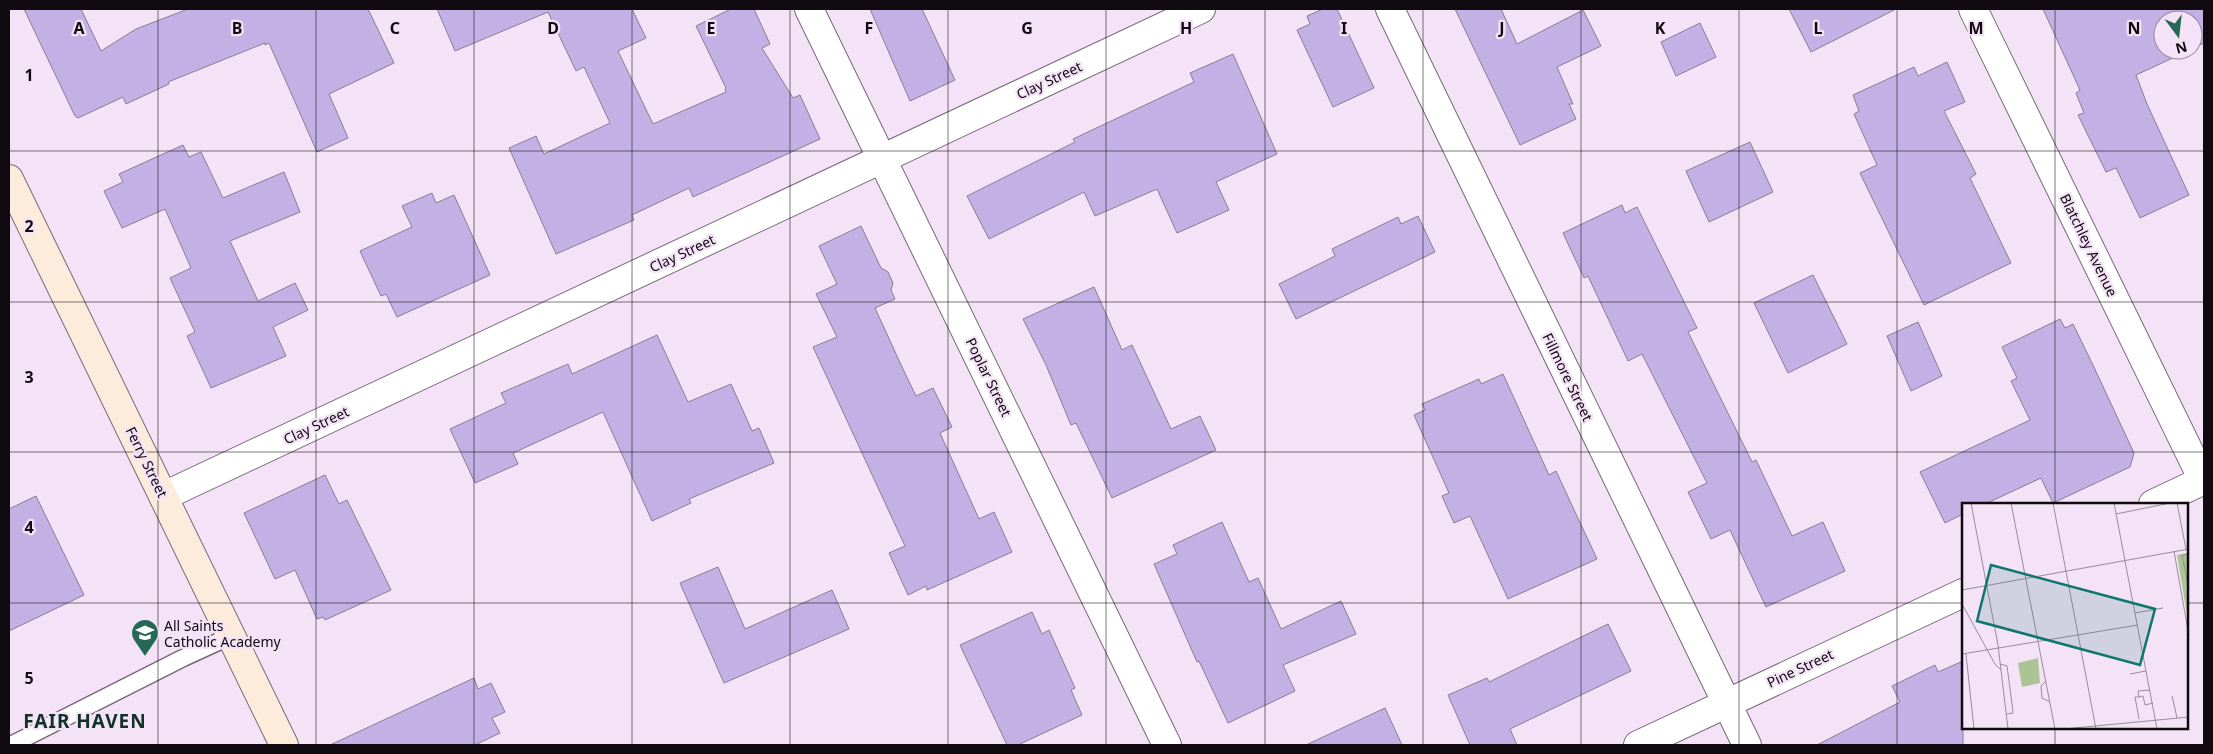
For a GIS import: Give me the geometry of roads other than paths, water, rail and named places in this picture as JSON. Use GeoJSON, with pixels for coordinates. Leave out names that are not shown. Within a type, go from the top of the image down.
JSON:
{"type":"FeatureCollection","features":[{"type":"Feature","properties":{"kind":"main road","name":"Ferry Street"},"geometry":{"type":"LineString","coordinates":[[9,179],[284,745]]}},
{"type":"Feature","properties":{"kind":"street","name":"Poplar Street"},"geometry":{"type":"LineString","coordinates":[[810,9],[1167,745]]}},
{"type":"Feature","properties":{"kind":"street","name":"Clay Street"},"geometry":{"type":"LineString","coordinates":[[164,496],[1201,9]]}},
{"type":"Feature","properties":{"kind":"street","name":"Fillmore Street"},"geometry":{"type":"LineString","coordinates":[[1390,9],[1747,745]]}},
{"type":"Feature","properties":{"kind":"street","name":"Blatchley Avenue"},"geometry":{"type":"LineString","coordinates":[[1973,9],[2204,481]]}},
{"type":"Feature","properties":{"kind":"street"},"geometry":{"type":"LineString","coordinates":[[2155,503],[2204,481]]}},
{"type":"Feature","properties":{"kind":"street","name":"Pine Street"},"geometry":{"type":"LineString","coordinates":[[1638,745],[1962,592]]}},
{"type":"Feature","properties":{"kind":"lane"},"geometry":{"type":"LineString","coordinates":[[11,745],[183,658],[231,636]]}},
{"type":"Feature","properties":{"kind":"place","name":"All Saints Catholic Academy"},"geometry":{"type":"Point","coordinates":[145,657]}},
{"type":"Feature","properties":{"kind":"district","name":"FAIR HAVEN"},"geometry":{"type":"Point","coordinates":[85,721]}}]}
